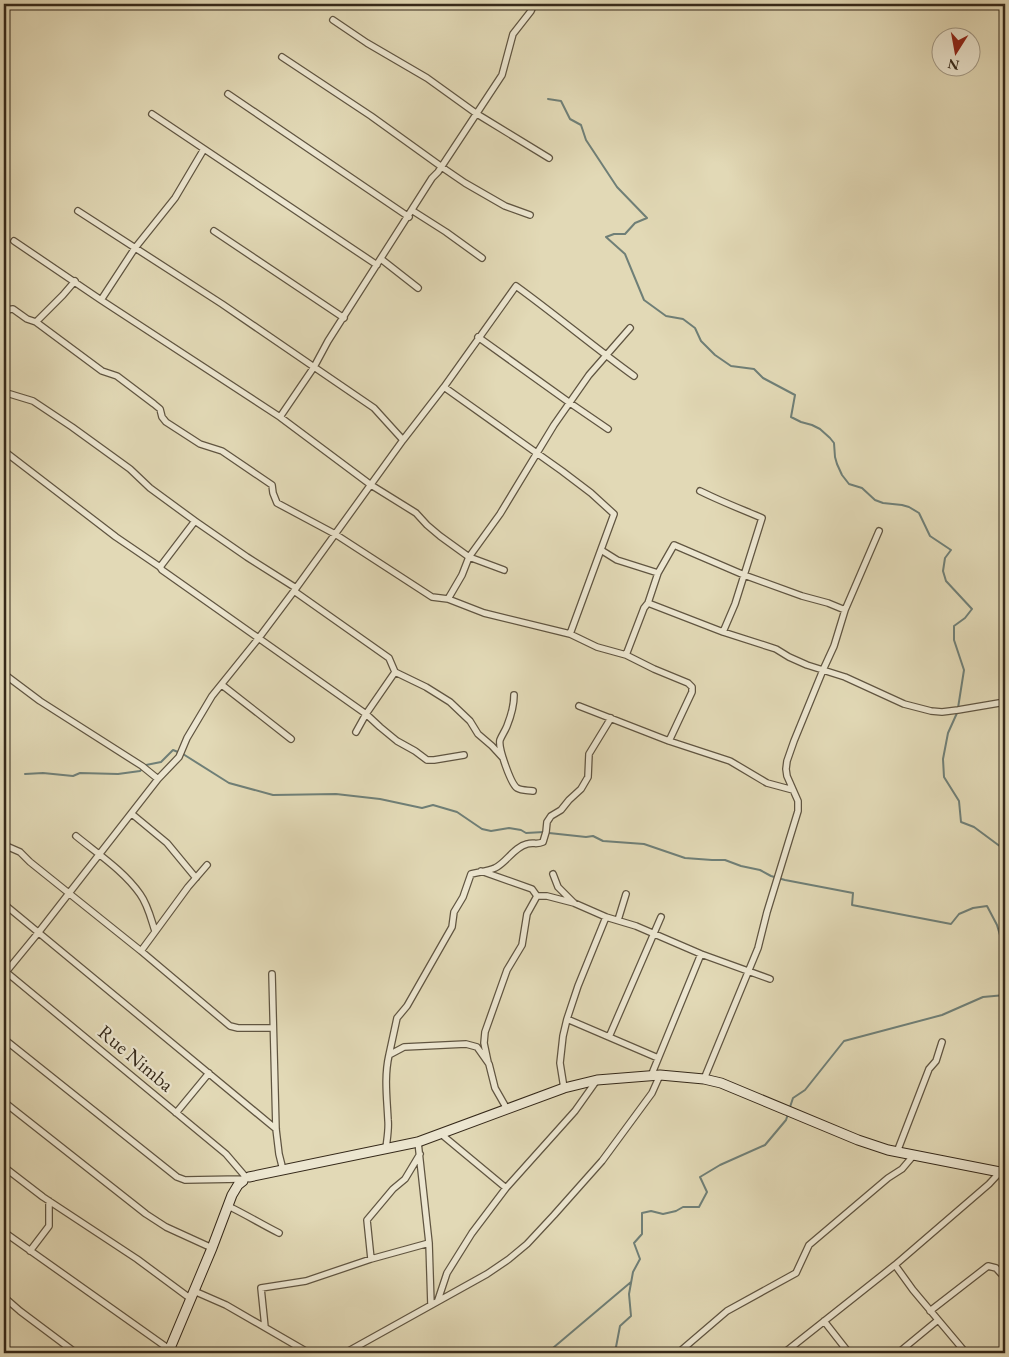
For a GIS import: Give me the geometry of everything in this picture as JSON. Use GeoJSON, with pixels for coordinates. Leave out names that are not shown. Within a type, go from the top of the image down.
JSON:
{"type":"FeatureCollection","features":[{"type":"Feature","properties":{"kind":"street"},"geometry":{"type":"LineString","coordinates":[[280,417],[314,367],[328,342],[441,166],[502,76],[513,34],[531,11],[534,4]]}},
{"type":"Feature","properties":{"kind":"street"},"geometry":{"type":"LineString","coordinates":[[333,20],[367,43],[427,78],[477,114],[549,158]]}},
{"type":"Feature","properties":{"kind":"street"},"geometry":{"type":"LineString","coordinates":[[282,57],[372,116],[465,183],[505,206],[530,215]]}},
{"type":"Feature","properties":{"kind":"street"},"geometry":{"type":"LineString","coordinates":[[228,94],[409,217]]}},
{"type":"Feature","properties":{"kind":"street"},"geometry":{"type":"LineString","coordinates":[[152,114],[418,288]]}},
{"type":"Feature","properties":{"kind":"street"},"geometry":{"type":"LineString","coordinates":[[101,300],[135,248],[175,198],[204,149]]}},
{"type":"Feature","properties":{"kind":"street"},"geometry":{"type":"LineString","coordinates":[[78,211],[222,304],[374,408],[403,440]]}},
{"type":"Feature","properties":{"kind":"street"},"geometry":{"type":"LineString","coordinates":[[413,211],[482,258]]}},
{"type":"Feature","properties":{"kind":"street"},"geometry":{"type":"LineString","coordinates":[[214,231],[344,318]]}},
{"type":"Feature","properties":{"kind":"street"},"geometry":{"type":"LineString","coordinates":[[14,242],[280,417],[371,485],[416,513],[434,530],[469,557],[504,570]]}},
{"type":"Feature","properties":{"kind":"street"},"geometry":{"type":"LineString","coordinates":[[36,322],[75,281]]}},
{"type":"Feature","properties":{"kind":"street"},"geometry":{"type":"LineString","coordinates":[[5,971],[38,933],[179,756],[187,738],[212,696],[295,590],[516,286],[634,376]]}},
{"type":"Feature","properties":{"kind":"street"},"geometry":{"type":"LineString","coordinates":[[4,313],[6,310],[12,309],[27,319],[36,322],[102,371],[117,376],[154,404],[160,409],[162,417],[166,422],[200,444],[222,451],[272,485],[277,503],[335,534],[432,596],[448,599],[484,613],[570,634],[596,647],[626,655],[688,683],[692,687],[692,692],[669,741]]}},
{"type":"Feature","properties":{"kind":"street"},"geometry":{"type":"LineString","coordinates":[[448,599],[462,575],[469,557],[500,514],[536,453],[589,375],[630,328]]}},
{"type":"Feature","properties":{"kind":"street"},"geometry":{"type":"LineString","coordinates":[[478,336],[608,429]]}},
{"type":"Feature","properties":{"kind":"street"},"geometry":{"type":"LineString","coordinates":[[444,386],[562,471],[591,493],[614,514],[570,634]]}},
{"type":"Feature","properties":{"kind":"street"},"geometry":{"type":"LineString","coordinates":[[4,394],[33,401],[72,427],[130,469],[150,488],[195,521],[390,658],[395,672],[426,687],[450,702],[470,721],[478,734],[503,758]]}},
{"type":"Feature","properties":{"kind":"street"},"geometry":{"type":"LineString","coordinates":[[4,451],[116,537],[366,714],[398,741],[427,760],[464,755]]}},
{"type":"Feature","properties":{"kind":"street"},"geometry":{"type":"LineString","coordinates":[[700,491],[719,501],[762,518],[735,604],[724,632]]}},
{"type":"Feature","properties":{"kind":"street"},"geometry":{"type":"LineString","coordinates":[[160,567],[195,521]]}},
{"type":"Feature","properties":{"kind":"street"},"geometry":{"type":"LineString","coordinates":[[704,1079],[758,948],[798,811],[798,801],[787,776],[787,761],[834,646],[845,610],[880,531]]}},
{"type":"Feature","properties":{"kind":"street"},"geometry":{"type":"LineString","coordinates":[[626,655],[644,608],[648,603],[658,573],[674,545],[744,575],[845,610]]}},
{"type":"Feature","properties":{"kind":"street"},"geometry":{"type":"LineString","coordinates":[[601,550],[617,560],[658,573]]}},
{"type":"Feature","properties":{"kind":"street"},"geometry":{"type":"LineString","coordinates":[[648,603],[724,632],[776,649],[789,657],[845,677],[904,704],[942,712],[1005,702]]}},
{"type":"Feature","properties":{"kind":"street"},"geometry":{"type":"LineString","coordinates":[[356,732],[395,672]]}},
{"type":"Feature","properties":{"kind":"street"},"geometry":{"type":"LineString","coordinates":[[4,674],[40,701],[143,768],[158,780]]}},
{"type":"Feature","properties":{"kind":"street"},"geometry":{"type":"LineString","coordinates":[[222,685],[291,739]]}},
{"type":"Feature","properties":{"kind":"street"},"geometry":{"type":"LineString","coordinates":[[514,695],[514,706],[500,742],[503,758],[515,786],[520,790],[533,790]]}},
{"type":"Feature","properties":{"kind":"street"},"geometry":{"type":"LineString","coordinates":[[579,706],[669,741],[730,761],[766,783],[793,790]]}},
{"type":"Feature","properties":{"kind":"street"},"geometry":{"type":"LineString","coordinates":[[386,1148],[389,1122],[386,1066],[397,1018],[407,1006],[452,927],[454,912],[463,896],[471,874],[494,868],[516,850],[527,844],[543,842],[546,822],[551,816],[561,810],[585,783],[588,777],[589,754],[611,718]]}},
{"type":"Feature","properties":{"kind":"street"},"geometry":{"type":"LineString","coordinates":[[132,814],[167,843],[196,878]]}},
{"type":"Feature","properties":{"kind":"street"},"geometry":{"type":"LineString","coordinates":[[76,836],[126,878],[141,895],[155,931]]}},
{"type":"Feature","properties":{"kind":"street"},"geometry":{"type":"LineString","coordinates":[[4,845],[20,852],[230,1026],[238,1028],[273,1028]]}},
{"type":"Feature","properties":{"kind":"street"},"geometry":{"type":"LineString","coordinates":[[140,951],[207,865]]}},
{"type":"Feature","properties":{"kind":"street"},"geometry":{"type":"LineString","coordinates":[[480,871],[532,889],[537,896]]}},
{"type":"Feature","properties":{"kind":"street"},"geometry":{"type":"LineString","coordinates":[[553,874],[558,887],[574,903]]}},
{"type":"Feature","properties":{"kind":"street"},"geometry":{"type":"LineString","coordinates":[[618,920],[626,894]]}},
{"type":"Feature","properties":{"kind":"street"},"geometry":{"type":"LineString","coordinates":[[537,896],[547,896],[574,903],[606,917],[636,926],[701,954],[770,979]]}},
{"type":"Feature","properties":{"kind":"street"},"geometry":{"type":"LineString","coordinates":[[507,1109],[495,1088],[484,1043],[485,1032],[507,970],[522,945],[527,914],[537,896]]}},
{"type":"Feature","properties":{"kind":"street"},"geometry":{"type":"LineString","coordinates":[[4,904],[276,1129]]}},
{"type":"Feature","properties":{"kind":"street"},"geometry":{"type":"LineString","coordinates":[[564,1088],[560,1064],[567,1019],[578,986],[606,917]]}},
{"type":"Feature","properties":{"kind":"street"},"geometry":{"type":"LineString","coordinates":[[608,1037],[661,917]]}},
{"type":"Feature","properties":{"kind":"street"},"geometry":{"type":"LineString","coordinates":[[651,1076],[701,954]]}},
{"type":"Feature","properties":{"kind":"street","name":"Rue Nimba"},"geometry":{"type":"LineString","coordinates":[[5,971],[226,1154],[244,1178]]}},
{"type":"Feature","properties":{"kind":"street"},"geometry":{"type":"LineString","coordinates":[[272,974],[276,1129],[283,1170]]}},
{"type":"Feature","properties":{"kind":"street"},"geometry":{"type":"LineString","coordinates":[[567,1019],[658,1058]]}},
{"type":"Feature","properties":{"kind":"street"},"geometry":{"type":"LineString","coordinates":[[4,1039],[177,1177],[185,1180],[244,1178],[418,1142],[564,1088],[598,1080],[660,1075],[704,1079],[721,1083],[858,1140],[897,1152],[1003,1172]]}},
{"type":"Feature","properties":{"kind":"street"},"geometry":{"type":"LineString","coordinates":[[897,1152],[929,1070],[936,1061],[942,1042]]}},
{"type":"Feature","properties":{"kind":"street"},"geometry":{"type":"LineString","coordinates":[[389,1055],[404,1047],[466,1044],[477,1047],[489,1064]]}},
{"type":"Feature","properties":{"kind":"street"},"geometry":{"type":"LineString","coordinates":[[176,1113],[209,1073]]}},
{"type":"Feature","properties":{"kind":"street"},"geometry":{"type":"LineString","coordinates":[[345,1353],[487,1274],[527,1244],[602,1161],[652,1093],[660,1075]]}},
{"type":"Feature","properties":{"kind":"street"},"geometry":{"type":"LineString","coordinates":[[438,1300],[447,1273],[472,1232],[506,1188],[575,1111],[598,1080]]}},
{"type":"Feature","properties":{"kind":"street"},"geometry":{"type":"LineString","coordinates":[[4,1102],[146,1214],[166,1227],[212,1248]]}},
{"type":"Feature","properties":{"kind":"street"},"geometry":{"type":"LineString","coordinates":[[441,1134],[506,1188]]}},
{"type":"Feature","properties":{"kind":"street"},"geometry":{"type":"LineString","coordinates":[[418,1142],[429,1243],[431,1304]]}},
{"type":"Feature","properties":{"kind":"street"},"geometry":{"type":"LineString","coordinates":[[372,1259],[367,1220],[393,1189],[405,1179],[420,1154]]}},
{"type":"Feature","properties":{"kind":"street"},"geometry":{"type":"LineString","coordinates":[[678,1353],[727,1311],[796,1274],[809,1245],[888,1178],[902,1170],[913,1156]]}},
{"type":"Feature","properties":{"kind":"street"},"geometry":{"type":"LineString","coordinates":[[4,1168],[49,1201],[192,1295],[226,1305],[309,1353]]}},
{"type":"Feature","properties":{"kind":"street"},"geometry":{"type":"LineString","coordinates":[[784,1353],[895,1265],[1003,1172]]}},
{"type":"Feature","properties":{"kind":"street"},"geometry":{"type":"LineString","coordinates":[[4,1232],[168,1351],[212,1248],[232,1195],[244,1178]]}},
{"type":"Feature","properties":{"kind":"street"},"geometry":{"type":"LineString","coordinates":[[30,1251],[49,1226],[49,1201]]}},
{"type":"Feature","properties":{"kind":"street"},"geometry":{"type":"LineString","coordinates":[[228,1206],[279,1233]]}},
{"type":"Feature","properties":{"kind":"street"},"geometry":{"type":"LineString","coordinates":[[265,1327],[261,1288],[306,1281],[372,1259],[429,1243]]}},
{"type":"Feature","properties":{"kind":"street"},"geometry":{"type":"LineString","coordinates":[[895,1265],[930,1311],[966,1353]]}},
{"type":"Feature","properties":{"kind":"street"},"geometry":{"type":"LineString","coordinates":[[930,1311],[988,1266],[996,1268],[1005,1278]]}},
{"type":"Feature","properties":{"kind":"street"},"geometry":{"type":"LineString","coordinates":[[4,1297],[76,1353]]}},
{"type":"Feature","properties":{"kind":"street"},"geometry":{"type":"LineString","coordinates":[[898,1353],[938,1320]]}},
{"type":"Feature","properties":{"kind":"street"},"geometry":{"type":"LineString","coordinates":[[824,1321],[849,1353]]}},
{"type":"Feature","properties":{"kind":"waterway"},"geometry":{"type":"LineString","coordinates":[[548,99],[561,101],[570,119],[581,125],[586,140],[617,187],[647,218],[635,223],[625,234],[614,234],[606,237],[625,254],[644,300],[666,316],[683,319],[695,328],[701,341],[715,355],[731,366],[754,369],[763,378],[795,395],[791,417],[820,429],[830,438],[834,443],[837,464],[849,484],[862,488],[875,500],[909,507],[919,513],[930,536],[951,550],[945,558],[943,571],[946,581],[972,609],[965,618],[954,626],[954,640],[964,670],[958,708]]}},
{"type":"Feature","properties":{"kind":"waterway"},"geometry":{"type":"LineString","coordinates":[[957,713],[948,733],[943,759],[944,777],[959,801],[961,822],[974,827],[1005,850]]}},
{"type":"Feature","properties":{"kind":"waterway"},"geometry":{"type":"LineString","coordinates":[[25,774],[43,773],[73,776],[80,773],[118,774],[140,771],[146,765],[161,762],[173,750],[178,752]]}},
{"type":"Feature","properties":{"kind":"waterway"},"geometry":{"type":"LineString","coordinates":[[183,754],[229,783],[273,795],[336,794],[380,799],[422,808],[433,805],[457,812],[482,829],[491,831],[509,828],[526,833],[544,832]]}},
{"type":"Feature","properties":{"kind":"waterway"},"geometry":{"type":"LineString","coordinates":[[549,833],[593,836],[603,841],[644,844],[685,858],[725,860],[760,870],[785,880],[853,893],[852,905],[951,924],[959,914],[973,908],[987,906],[997,925],[1005,952]]}},
{"type":"Feature","properties":{"kind":"waterway"},"geometry":{"type":"LineString","coordinates":[[790,1107],[793,1098],[805,1090],[844,1041],[942,1015],[983,997],[1005,995]]}},
{"type":"Feature","properties":{"kind":"waterway"},"geometry":{"type":"LineString","coordinates":[[609,1353],[616,1347],[620,1326],[631,1316],[629,1294],[633,1272],[640,1259],[634,1243],[642,1234],[642,1213],[651,1211],[663,1214],[683,1207],[699,1207],[707,1192],[700,1177],[720,1165],[765,1145],[786,1120],[788,1114]]}},
{"type":"Feature","properties":{"kind":"waterway"},"geometry":{"type":"LineString","coordinates":[[547,1353],[631,1282]]}}]}
